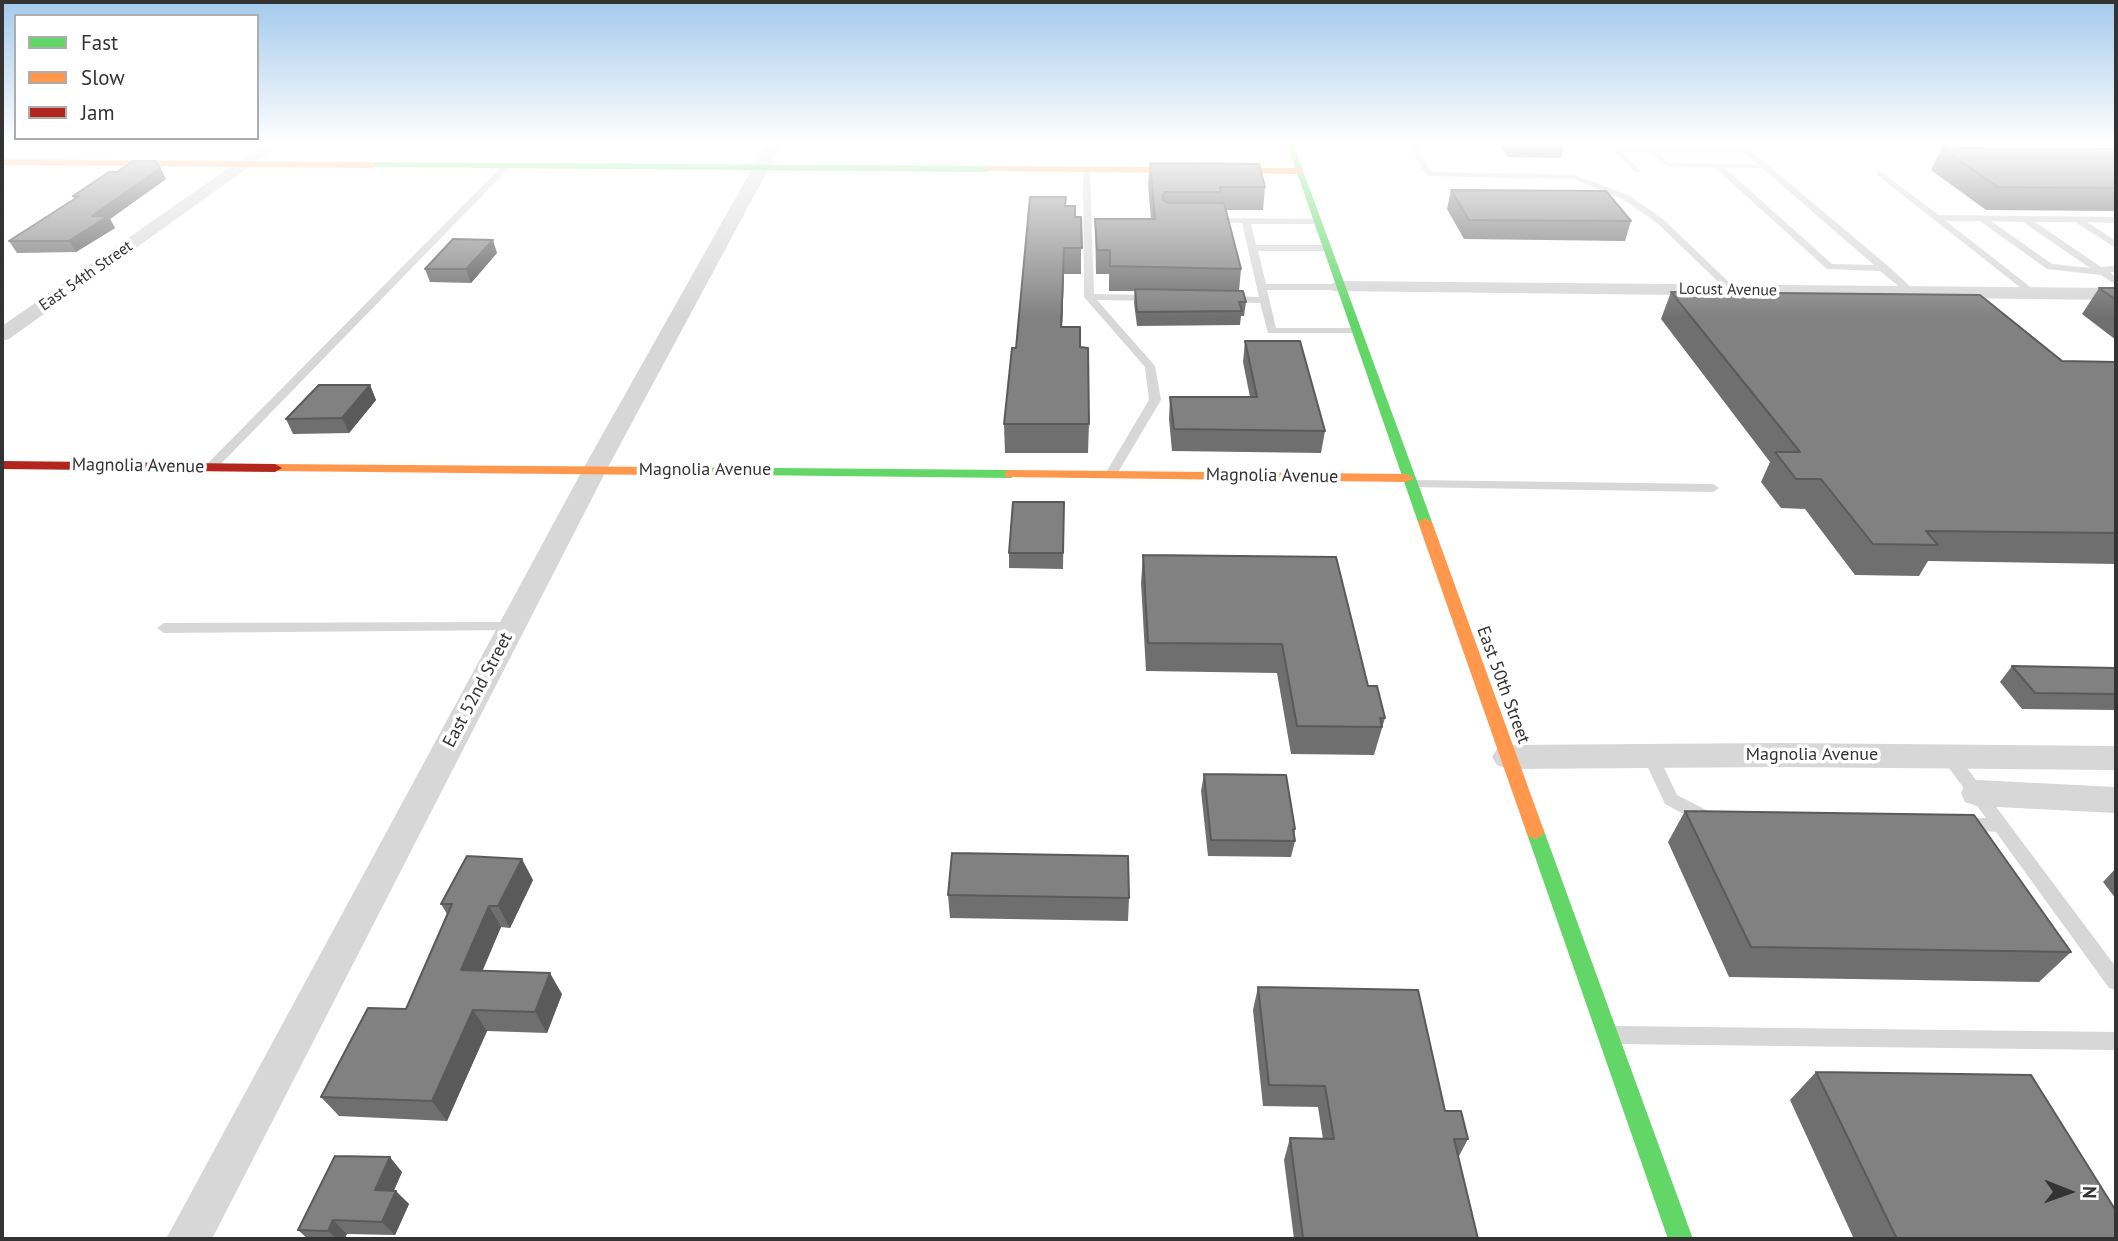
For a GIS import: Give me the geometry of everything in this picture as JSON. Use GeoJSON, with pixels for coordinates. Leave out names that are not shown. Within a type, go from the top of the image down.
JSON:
{"type":"FeatureCollection","features":[{"type":"Feature","properties":{"kind":"street","name":"East 54th Street"},"geometry":{"type":"LineString","coordinates":[[2,335],[191,202]]}},
{"type":"Feature","properties":{"kind":"street","name":"East 52nd Street"},"geometry":{"type":"LineString","coordinates":[[188,1239],[595,469],[742,202]]}},
{"type":"Feature","properties":{"kind":"street","name":"East 50th Street"},"geometry":{"type":"LineString","coordinates":[[1311,202],[1681,1239]]}},
{"type":"Feature","properties":{"kind":"street","name":"Locust Avenue"},"geometry":{"type":"LineString","coordinates":[[1340,287],[2116,293]]}},
{"type":"Feature","properties":{"kind":"street","name":"Magnolia Avenue"},"geometry":{"type":"LineString","coordinates":[[2,465],[1111,474],[1409,481]]}},
{"type":"Feature","properties":{"kind":"street","name":"Magnolia Avenue"},"geometry":{"type":"LineString","coordinates":[[1508,757],[2116,758]]}},
{"type":"Feature","properties":{"kind":"street"},"geometry":{"type":"LineString","coordinates":[[1977,793],[2116,800]]}},
{"type":"Feature","properties":{"kind":"lane"},"geometry":{"type":"LineString","coordinates":[[212,467],[472,202]]}},
{"type":"Feature","properties":{"kind":"lane"},"geometry":{"type":"LineString","coordinates":[[1087,202],[1089,297],[1150,366],[1155,400],[1111,474]]}},
{"type":"Feature","properties":{"kind":"lane"},"geometry":{"type":"LineString","coordinates":[[1633,202],[1660,221],[1732,290]]}},
{"type":"Feature","properties":{"kind":"lane"},"geometry":{"type":"LineString","coordinates":[[1758,202],[1830,267],[1885,268]]}},
{"type":"Feature","properties":{"kind":"lane"},"geometry":{"type":"LineString","coordinates":[[1808,202],[1912,292]]}},
{"type":"Feature","properties":{"kind":"lane"},"geometry":{"type":"LineString","coordinates":[[1917,202],[2033,293]]}},
{"type":"Feature","properties":{"kind":"lane"},"geometry":{"type":"LineString","coordinates":[[1938,218],[2116,220]]}},
{"type":"Feature","properties":{"kind":"lane"},"geometry":{"type":"LineString","coordinates":[[1981,218],[2050,267],[2101,272],[2103,269],[2116,269]]}},
{"type":"Feature","properties":{"kind":"lane"},"geometry":{"type":"LineString","coordinates":[[2025,219],[2116,282]]}},
{"type":"Feature","properties":{"kind":"lane"},"geometry":{"type":"LineString","coordinates":[[2077,219],[2116,245]]}},
{"type":"Feature","properties":{"kind":"lane"},"geometry":{"type":"LineString","coordinates":[[1193,220],[1317,220]]}},
{"type":"Feature","properties":{"kind":"lane"},"geometry":{"type":"LineString","coordinates":[[1246,221],[1272,331],[1356,331]]}},
{"type":"Feature","properties":{"kind":"lane"},"geometry":{"type":"LineString","coordinates":[[1254,248],[1326,248]]}},
{"type":"Feature","properties":{"kind":"lane"},"geometry":{"type":"LineString","coordinates":[[1263,287],[1340,287]]}},
{"type":"Feature","properties":{"kind":"lane"},"geometry":{"type":"LineString","coordinates":[[1089,297],[1164,299]]}},
{"type":"Feature","properties":{"kind":"lane"},"geometry":{"type":"LineString","coordinates":[[1215,299],[1266,300]]}},
{"type":"Feature","properties":{"kind":"lane"},"geometry":{"type":"LineString","coordinates":[[1409,481],[1713,488]]}},
{"type":"Feature","properties":{"kind":"lane"},"geometry":{"type":"LineString","coordinates":[[164,628],[511,627]]}},
{"type":"Feature","properties":{"kind":"lane"},"geometry":{"type":"LineString","coordinates":[[1949,756],[2116,982]]}},
{"type":"Feature","properties":{"kind":"lane"},"geometry":{"type":"LineString","coordinates":[[1651,757],[1671,799],[1705,819],[1718,820]]}},
{"type":"Feature","properties":{"kind":"lane"},"geometry":{"type":"LineString","coordinates":[[1947,824],[2001,825]]}},
{"type":"Feature","properties":{"kind":"lane"},"geometry":{"type":"LineString","coordinates":[[1608,1035],[2116,1041]]}},
{"type":"Feature","properties":{"kind":"building"},"geometry":{"type":"Polygon","coordinates":[[[70,202],[112,202],[92,216],[108,216],[69,241],[9,241],[70,202]]]}},
{"type":"Feature","properties":{"kind":"building"},"geometry":{"type":"Polygon","coordinates":[[[1030,202],[1065,202],[1065,206],[1075,206],[1075,217],[1081,217],[1082,248],[1064,248],[1061,327],[1080,327],[1080,347],[1088,348],[1089,424],[1004,424],[1012,348],[1016,348],[1030,202]]]}},
{"type":"Feature","properties":{"kind":"building"},"geometry":{"type":"Polygon","coordinates":[[[1153,202],[1224,203],[1241,269],[1110,266],[1110,250],[1097,250],[1095,219],[1155,219],[1153,202]]]}},
{"type":"Feature","properties":{"kind":"building"},"geometry":{"type":"Polygon","coordinates":[[[1458,202],[1615,202],[1631,221],[1469,220],[1458,202]]]}},
{"type":"Feature","properties":{"kind":"building"},"geometry":{"type":"Polygon","coordinates":[[[453,239],[493,240],[466,269],[425,269],[453,239]]]}},
{"type":"Feature","properties":{"kind":"building"},"geometry":{"type":"Polygon","coordinates":[[[2099,288],[2116,288],[2116,300],[2099,288]]]}},
{"type":"Feature","properties":{"kind":"building"},"geometry":{"type":"Polygon","coordinates":[[[1135,289],[1243,291],[1246,302],[1239,302],[1242,311],[1137,312],[1135,289]]]}},
{"type":"Feature","properties":{"kind":"building"},"geometry":{"type":"Polygon","coordinates":[[[1671,292],[1980,295],[2062,361],[2116,362],[2116,533],[1926,531],[1938,545],[1873,544],[1821,479],[1796,479],[1775,452],[1800,452],[1671,292]]]}},
{"type":"Feature","properties":{"kind":"building"},"geometry":{"type":"Polygon","coordinates":[[[1245,341],[1300,341],[1325,431],[1174,429],[1170,397],[1257,397],[1245,341]]]}},
{"type":"Feature","properties":{"kind":"building"},"geometry":{"type":"Polygon","coordinates":[[[319,385],[370,385],[342,418],[286,419],[319,385]]]}},
{"type":"Feature","properties":{"kind":"building"},"geometry":{"type":"Polygon","coordinates":[[[1013,502],[1064,502],[1063,553],[1009,553],[1013,502]]]}},
{"type":"Feature","properties":{"kind":"building"},"geometry":{"type":"Polygon","coordinates":[[[1143,555],[1336,557],[1368,686],[1377,686],[1385,718],[1380,718],[1382,727],[1297,726],[1282,644],[1148,643],[1143,555]]]}},
{"type":"Feature","properties":{"kind":"building"},"geometry":{"type":"Polygon","coordinates":[[[2012,666],[2116,668],[2116,694],[2035,693],[2012,666]]]}},
{"type":"Feature","properties":{"kind":"building"},"geometry":{"type":"Polygon","coordinates":[[[1204,774],[1286,775],[1295,841],[1211,840],[1204,774]]]}},
{"type":"Feature","properties":{"kind":"building"},"geometry":{"type":"Polygon","coordinates":[[[1685,811],[1974,815],[2071,952],[1751,947],[1685,811]]]}},
{"type":"Feature","properties":{"kind":"building"},"geometry":{"type":"Polygon","coordinates":[[[952,853],[1128,856],[1129,898],[948,895],[952,853]]]}},
{"type":"Feature","properties":{"kind":"building"},"geometry":{"type":"Polygon","coordinates":[[[467,856],[522,859],[498,906],[489,906],[461,970],[550,973],[535,1012],[473,1010],[432,1101],[321,1097],[368,1008],[406,1009],[452,904],[441,904],[467,856]]]}},
{"type":"Feature","properties":{"kind":"building"},"geometry":{"type":"Polygon","coordinates":[[[1258,987],[1418,990],[1445,1111],[1461,1111],[1468,1139],[1454,1139],[1478,1239],[1303,1238],[1290,1138],[1334,1139],[1325,1086],[1269,1085],[1258,987]]]}},
{"type":"Feature","properties":{"kind":"building"},"geometry":{"type":"Polygon","coordinates":[[[1816,1072],[2031,1075],[2116,1211],[2116,1239],[1897,1239],[1816,1072]]]}},
{"type":"Feature","properties":{"kind":"building"},"geometry":{"type":"Polygon","coordinates":[[[335,1156],[390,1157],[375,1190],[396,1191],[382,1222],[333,1220],[328,1231],[298,1230],[335,1156]]]}},
{"type":"Feature","properties":{"kind":"traffic: fast"},"geometry":{"type":"LineString","coordinates":[[1310,202],[1425,522]]}},
{"type":"Feature","properties":{"kind":"traffic: fast"},"geometry":{"type":"LineString","coordinates":[[660,471],[1011,474]]}},
{"type":"Feature","properties":{"kind":"traffic: fast"},"geometry":{"type":"LineString","coordinates":[[1535,831],[1681,1239]]}},
{"type":"Feature","properties":{"kind":"traffic: slow"},"geometry":{"type":"LineString","coordinates":[[275,468],[660,471]]}},
{"type":"Feature","properties":{"kind":"traffic: slow"},"geometry":{"type":"LineString","coordinates":[[1011,474],[1407,478]]}},
{"type":"Feature","properties":{"kind":"traffic: slow"},"geometry":{"type":"LineString","coordinates":[[1425,522],[1535,831]]}},
{"type":"Feature","properties":{"kind":"traffic: jam"},"geometry":{"type":"LineString","coordinates":[[2,465],[275,468]]}}]}
